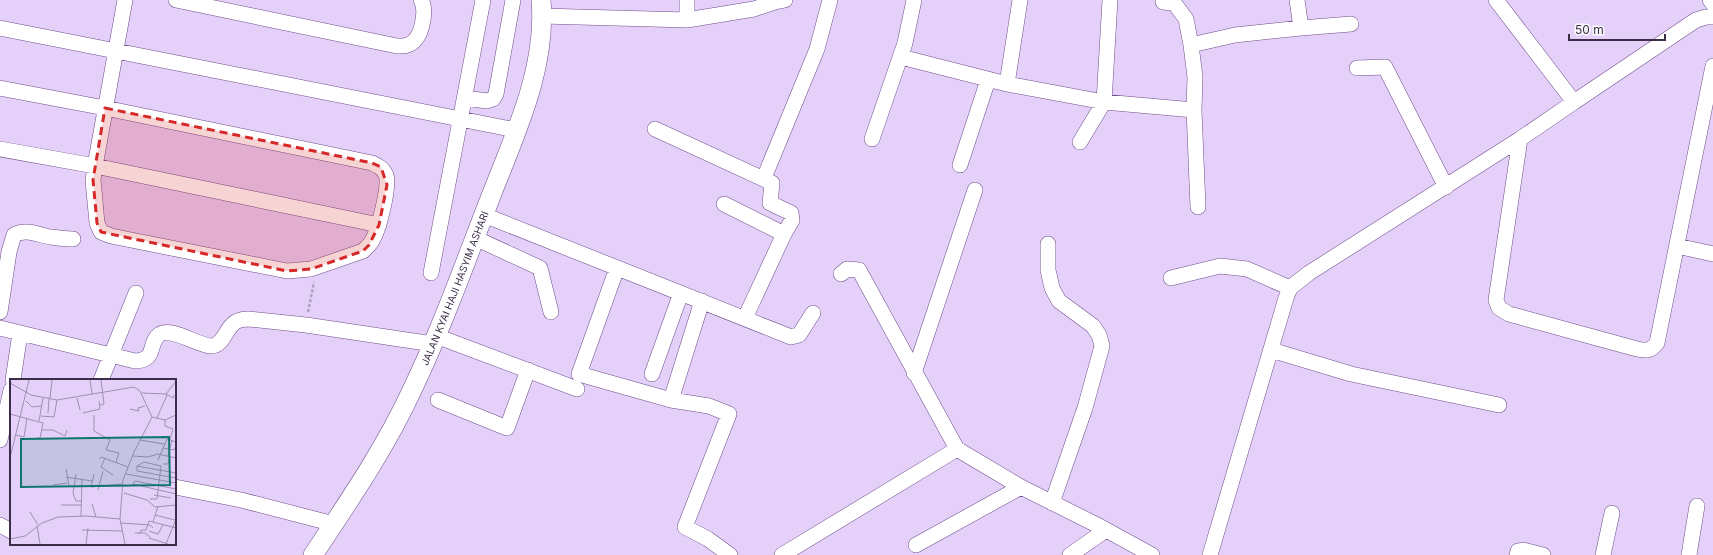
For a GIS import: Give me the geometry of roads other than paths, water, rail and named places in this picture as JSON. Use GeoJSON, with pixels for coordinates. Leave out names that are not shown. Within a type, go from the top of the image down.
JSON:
{"type":"FeatureCollection","features":[{"type":"Feature","properties":{"kind":"main road","name":"JALAN KYAI HAJI HASYIM ASHARI"},"geometry":{"type":"LineString","coordinates":[[314,555],[377,457],[413,389],[434,340],[516,130],[535,70],[540,44],[542,8]]}},
{"type":"Feature","properties":{"kind":"street"},"geometry":{"type":"LineString","coordinates":[[0,88],[105,108],[372,163],[381,167],[386,176],[387,185],[379,225],[374,238],[363,251],[312,269],[287,271],[111,236],[101,232],[96,223],[94,166],[105,108],[115,50],[125,0]]}},
{"type":"Feature","properties":{"kind":"street"},"geometry":{"type":"LineString","coordinates":[[176,0],[397,46],[407,46],[415,40],[420,31],[424,13],[423,3],[421,0]]}},
{"type":"Feature","properties":{"kind":"street"},"geometry":{"type":"LineString","coordinates":[[431,273],[483,0]]}},
{"type":"Feature","properties":{"kind":"street"},"geometry":{"type":"LineString","coordinates":[[465,98],[487,102],[493,100],[496,94],[513,0]]}},
{"type":"Feature","properties":{"kind":"street"},"geometry":{"type":"LineString","coordinates":[[687,0],[687,20]]}},
{"type":"Feature","properties":{"kind":"street"},"geometry":{"type":"LineString","coordinates":[[542,8],[687,20],[754,10],[785,0]]}},
{"type":"Feature","properties":{"kind":"street"},"geometry":{"type":"LineString","coordinates":[[764,178],[817,49],[830,0]]}},
{"type":"Feature","properties":{"kind":"street"},"geometry":{"type":"LineString","coordinates":[[872,139],[906,43],[914,0]]}},
{"type":"Feature","properties":{"kind":"street"},"geometry":{"type":"LineString","coordinates":[[1007,84],[1020,0]]}},
{"type":"Feature","properties":{"kind":"street"},"geometry":{"type":"LineString","coordinates":[[1080,142],[1104,102],[1110,0]]}},
{"type":"Feature","properties":{"kind":"street"},"geometry":{"type":"LineString","coordinates":[[1297,0],[1301,28]]}},
{"type":"Feature","properties":{"kind":"street"},"geometry":{"type":"LineString","coordinates":[[1496,0],[1574,102]]}},
{"type":"Feature","properties":{"kind":"street"},"geometry":{"type":"LineString","coordinates":[[1710,0],[1713,4]]}},
{"type":"Feature","properties":{"kind":"street"},"geometry":{"type":"LineString","coordinates":[[1163,2],[1174,3],[1186,19],[1192,45],[1195,77],[1194,110],[1198,207]]}},
{"type":"Feature","properties":{"kind":"street"},"geometry":{"type":"LineString","coordinates":[[1210,555],[1290,288],[1310,273],[1520,139],[1696,20],[1713,16]]}},
{"type":"Feature","properties":{"kind":"street"},"geometry":{"type":"LineString","coordinates":[[1192,45],[1235,35],[1351,24]]}},
{"type":"Feature","properties":{"kind":"street"},"geometry":{"type":"LineString","coordinates":[[0,28],[516,130]]}},
{"type":"Feature","properties":{"kind":"street"},"geometry":{"type":"LineString","coordinates":[[901,57],[988,80],[1104,102],[1194,110]]}},
{"type":"Feature","properties":{"kind":"street"},"geometry":{"type":"LineString","coordinates":[[1357,68],[1385,68],[1446,187]]}},
{"type":"Feature","properties":{"kind":"street"},"geometry":{"type":"LineString","coordinates":[[1520,139],[1496,300],[1499,308],[1510,314],[1637,349],[1646,351],[1653,349],[1657,343],[1712,76]]}},
{"type":"Feature","properties":{"kind":"street"},"geometry":{"type":"LineString","coordinates":[[960,165],[988,80]]}},
{"type":"Feature","properties":{"kind":"street"},"geometry":{"type":"LineString","coordinates":[[655,129],[764,178],[772,183],[770,203],[791,213],[792,220],[784,234],[746,318]]}},
{"type":"Feature","properties":{"kind":"street"},"geometry":{"type":"LineString","coordinates":[[0,149],[94,166],[379,225]]}},
{"type":"Feature","properties":{"kind":"street"},"geometry":{"type":"LineString","coordinates":[[914,373],[975,190]]}},
{"type":"Feature","properties":{"kind":"street"},"geometry":{"type":"LineString","coordinates":[[724,204],[784,234]]}},
{"type":"Feature","properties":{"kind":"street"},"geometry":{"type":"LineString","coordinates":[[484,215],[791,337],[799,335],[813,313]]}},
{"type":"Feature","properties":{"kind":"street"},"geometry":{"type":"LineString","coordinates":[[0,312],[2,286],[14,235],[23,232],[31,232],[49,237],[73,239]]}},
{"type":"Feature","properties":{"kind":"street"},"geometry":{"type":"LineString","coordinates":[[475,238],[540,268],[551,312]]}},
{"type":"Feature","properties":{"kind":"street"},"geometry":{"type":"LineString","coordinates":[[1048,244],[1048,270],[1052,288],[1059,301],[1093,326],[1099,335],[1102,346],[1085,408],[1052,503]]}},
{"type":"Feature","properties":{"kind":"street"},"geometry":{"type":"LineString","coordinates":[[1677,246],[1713,254]]}},
{"type":"Feature","properties":{"kind":"street"},"geometry":{"type":"LineString","coordinates":[[1171,278],[1220,266],[1247,269],[1290,288]]}},
{"type":"Feature","properties":{"kind":"street"},"geometry":{"type":"LineString","coordinates":[[617,268],[578,374],[671,400],[709,406],[729,414],[685,527],[708,539],[730,555]]}},
{"type":"Feature","properties":{"kind":"street"},"geometry":{"type":"LineString","coordinates":[[841,274],[847,269],[858,270],[957,450],[1021,487],[1152,555]]}},
{"type":"Feature","properties":{"kind":"street"},"geometry":{"type":"LineString","coordinates":[[101,379],[112,356],[136,293]]}},
{"type":"Feature","properties":{"kind":"street"},"geometry":{"type":"LineString","coordinates":[[652,374],[680,293]]}},
{"type":"Feature","properties":{"kind":"street"},"geometry":{"type":"LineString","coordinates":[[671,400],[702,301]]}},
{"type":"Feature","properties":{"kind":"street"},"geometry":{"type":"LineString","coordinates":[[0,328],[112,356],[135,361],[143,361],[150,355],[157,338],[161,334],[168,332],[203,345],[213,346],[219,343],[232,325],[240,320],[249,319],[306,325],[434,340],[528,370],[577,389]]}},
{"type":"Feature","properties":{"kind":"street"},"geometry":{"type":"LineString","coordinates":[[13,379],[20,333]]}},
{"type":"Feature","properties":{"kind":"street"},"geometry":{"type":"LineString","coordinates":[[1271,350],[1351,374],[1499,405]]}},
{"type":"Feature","properties":{"kind":"street"},"geometry":{"type":"LineString","coordinates":[[438,400],[507,428],[528,370]]}},
{"type":"Feature","properties":{"kind":"street"},"geometry":{"type":"LineString","coordinates":[[0,440],[10,394]]}},
{"type":"Feature","properties":{"kind":"street"},"geometry":{"type":"LineString","coordinates":[[782,555],[957,450]]}},
{"type":"Feature","properties":{"kind":"street"},"geometry":{"type":"LineString","coordinates":[[176,487],[241,500],[334,524]]}},
{"type":"Feature","properties":{"kind":"street"},"geometry":{"type":"LineString","coordinates":[[916,545],[1021,487]]}},
{"type":"Feature","properties":{"kind":"street"},"geometry":{"type":"LineString","coordinates":[[1689,555],[1697,506]]}},
{"type":"Feature","properties":{"kind":"street"},"geometry":{"type":"LineString","coordinates":[[1603,555],[1612,513]]}},
{"type":"Feature","properties":{"kind":"street"},"geometry":{"type":"LineString","coordinates":[[0,526],[10,531]]}},
{"type":"Feature","properties":{"kind":"street"},"geometry":{"type":"LineString","coordinates":[[1070,555],[1106,530]]}},
{"type":"Feature","properties":{"kind":"street"},"geometry":{"type":"LineString","coordinates":[[1517,555],[1518,551],[1523,550],[1543,555]]}}]}
